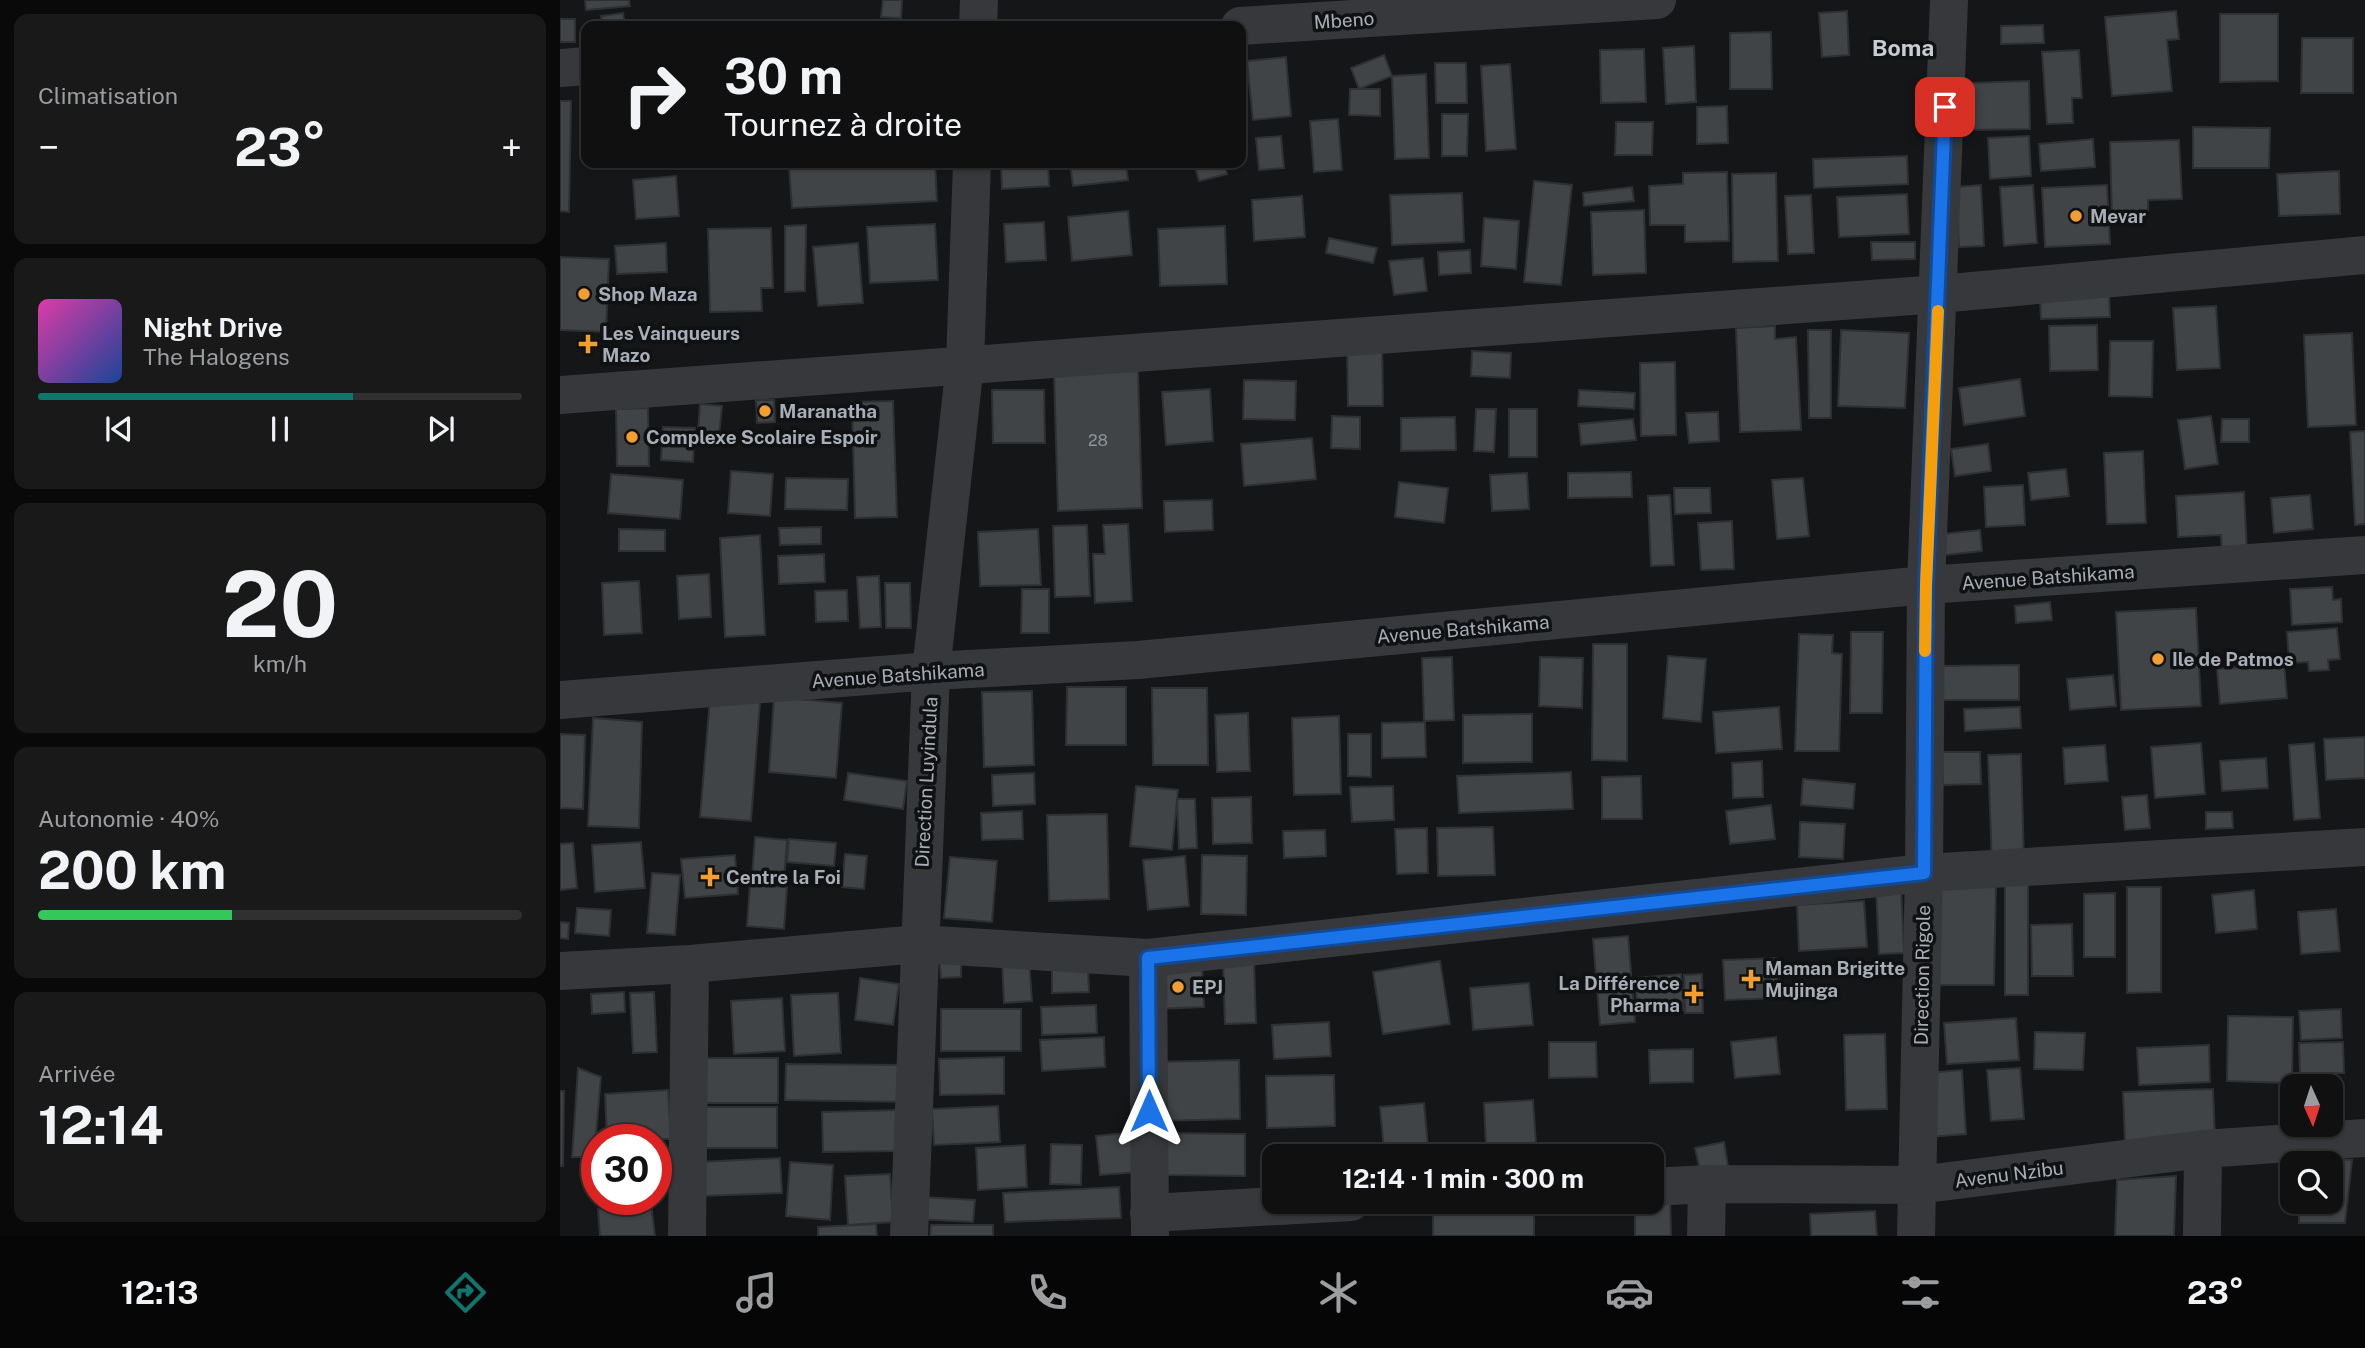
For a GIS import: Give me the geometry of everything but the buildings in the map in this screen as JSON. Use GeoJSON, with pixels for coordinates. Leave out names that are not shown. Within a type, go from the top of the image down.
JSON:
{"type":"FeatureCollection","features":[{"type":"Feature","properties":{"kind":"street"},"geometry":{"type":"LineString","coordinates":[[978,21],[979,0]]}},
{"type":"Feature","properties":{"kind":"street","name":"Mbeno"},"geometry":{"type":"LineString","coordinates":[[1246,26],[1657,0]]}},
{"type":"Feature","properties":{"kind":"street","name":"Direction Rigole"},"geometry":{"type":"LineString","coordinates":[[1916,1236],[1924,873],[1926,585],[1949,0]]}},
{"type":"Feature","properties":{"kind":"street"},"geometry":{"type":"LineString","coordinates":[[560,68],[581,66]]}},
{"type":"Feature","properties":{"kind":"street","name":"Direction Luyindula"},"geometry":{"type":"LineString","coordinates":[[909,1236],[931,671],[965,364],[972,168]]}},
{"type":"Feature","properties":{"kind":"street"},"geometry":{"type":"LineString","coordinates":[[560,395],[1939,294],[2365,255]]}},
{"type":"Feature","properties":{"kind":"street","name":"Avenue Batshikama"},"geometry":{"type":"LineString","coordinates":[[560,700],[931,671],[1138,660],[1926,585],[2365,555]]}},
{"type":"Feature","properties":{"kind":"street"},"geometry":{"type":"LineString","coordinates":[[560,971],[690,964],[919,944],[1148,958],[1924,873],[2365,847]]}},
{"type":"Feature","properties":{"kind":"street"},"geometry":{"type":"LineString","coordinates":[[1148,958],[1150,1224],[1262,1212]]}},
{"type":"Feature","properties":{"kind":"street"},"geometry":{"type":"LineString","coordinates":[[687,1236],[690,964]]}},
{"type":"Feature","properties":{"kind":"street","name":"Avenu Nzibu"},"geometry":{"type":"LineString","coordinates":[[1664,1186],[1707,1184],[1918,1185],[2203,1149],[2365,1138]]}},
{"type":"Feature","properties":{"kind":"street"},"geometry":{"type":"LineString","coordinates":[[2202,1236],[2203,1149]]}},
{"type":"Feature","properties":{"kind":"street"},"geometry":{"type":"LineString","coordinates":[[1706,1236],[1707,1184]]}},
{"type":"Feature","properties":{"kind":"slow traffic"},"geometry":{"type":"LineString","coordinates":[[1925,651],[1938,311]]}},
{"type":"Feature","properties":{"kind":"place","name":"Mevar"},"geometry":{"type":"Point","coordinates":[2076,216]}},
{"type":"Feature","properties":{"kind":"place","name":"Shop Maza"},"geometry":{"type":"Point","coordinates":[584,294]}},
{"type":"Feature","properties":{"kind":"place","name":"Les Vainqueurs Mazo"},"geometry":{"type":"Point","coordinates":[588,344]}},
{"type":"Feature","properties":{"kind":"place","name":"Maranatha"},"geometry":{"type":"Point","coordinates":[765,411]}},
{"type":"Feature","properties":{"kind":"place","name":"Complexe Scolaire Espoir"},"geometry":{"type":"Point","coordinates":[632,437]}},
{"type":"Feature","properties":{"kind":"place","name":"Ile de Patmos"},"geometry":{"type":"Point","coordinates":[2158,659]}},
{"type":"Feature","properties":{"kind":"place","name":"Centre la Foi"},"geometry":{"type":"Point","coordinates":[710,877]}},
{"type":"Feature","properties":{"kind":"place","name":"Maman Brigitte Mujinga"},"geometry":{"type":"Point","coordinates":[1751,979]}},
{"type":"Feature","properties":{"kind":"place","name":"EPJ"},"geometry":{"type":"Point","coordinates":[1178,987]}},
{"type":"Feature","properties":{"kind":"place","name":"La Différence Pharma"},"geometry":{"type":"Point","coordinates":[1694,994]}},
{"type":"Feature","properties":{"kind":"district","name":"Boma"},"geometry":{"type":"Point","coordinates":[1903,47]}},
{"type":"Feature","properties":{"kind":"route"},"geometry":{"type":"LineString","coordinates":[[1149,1111],[1148,958],[1924,873],[1926,585],[1945,107]]}}]}
